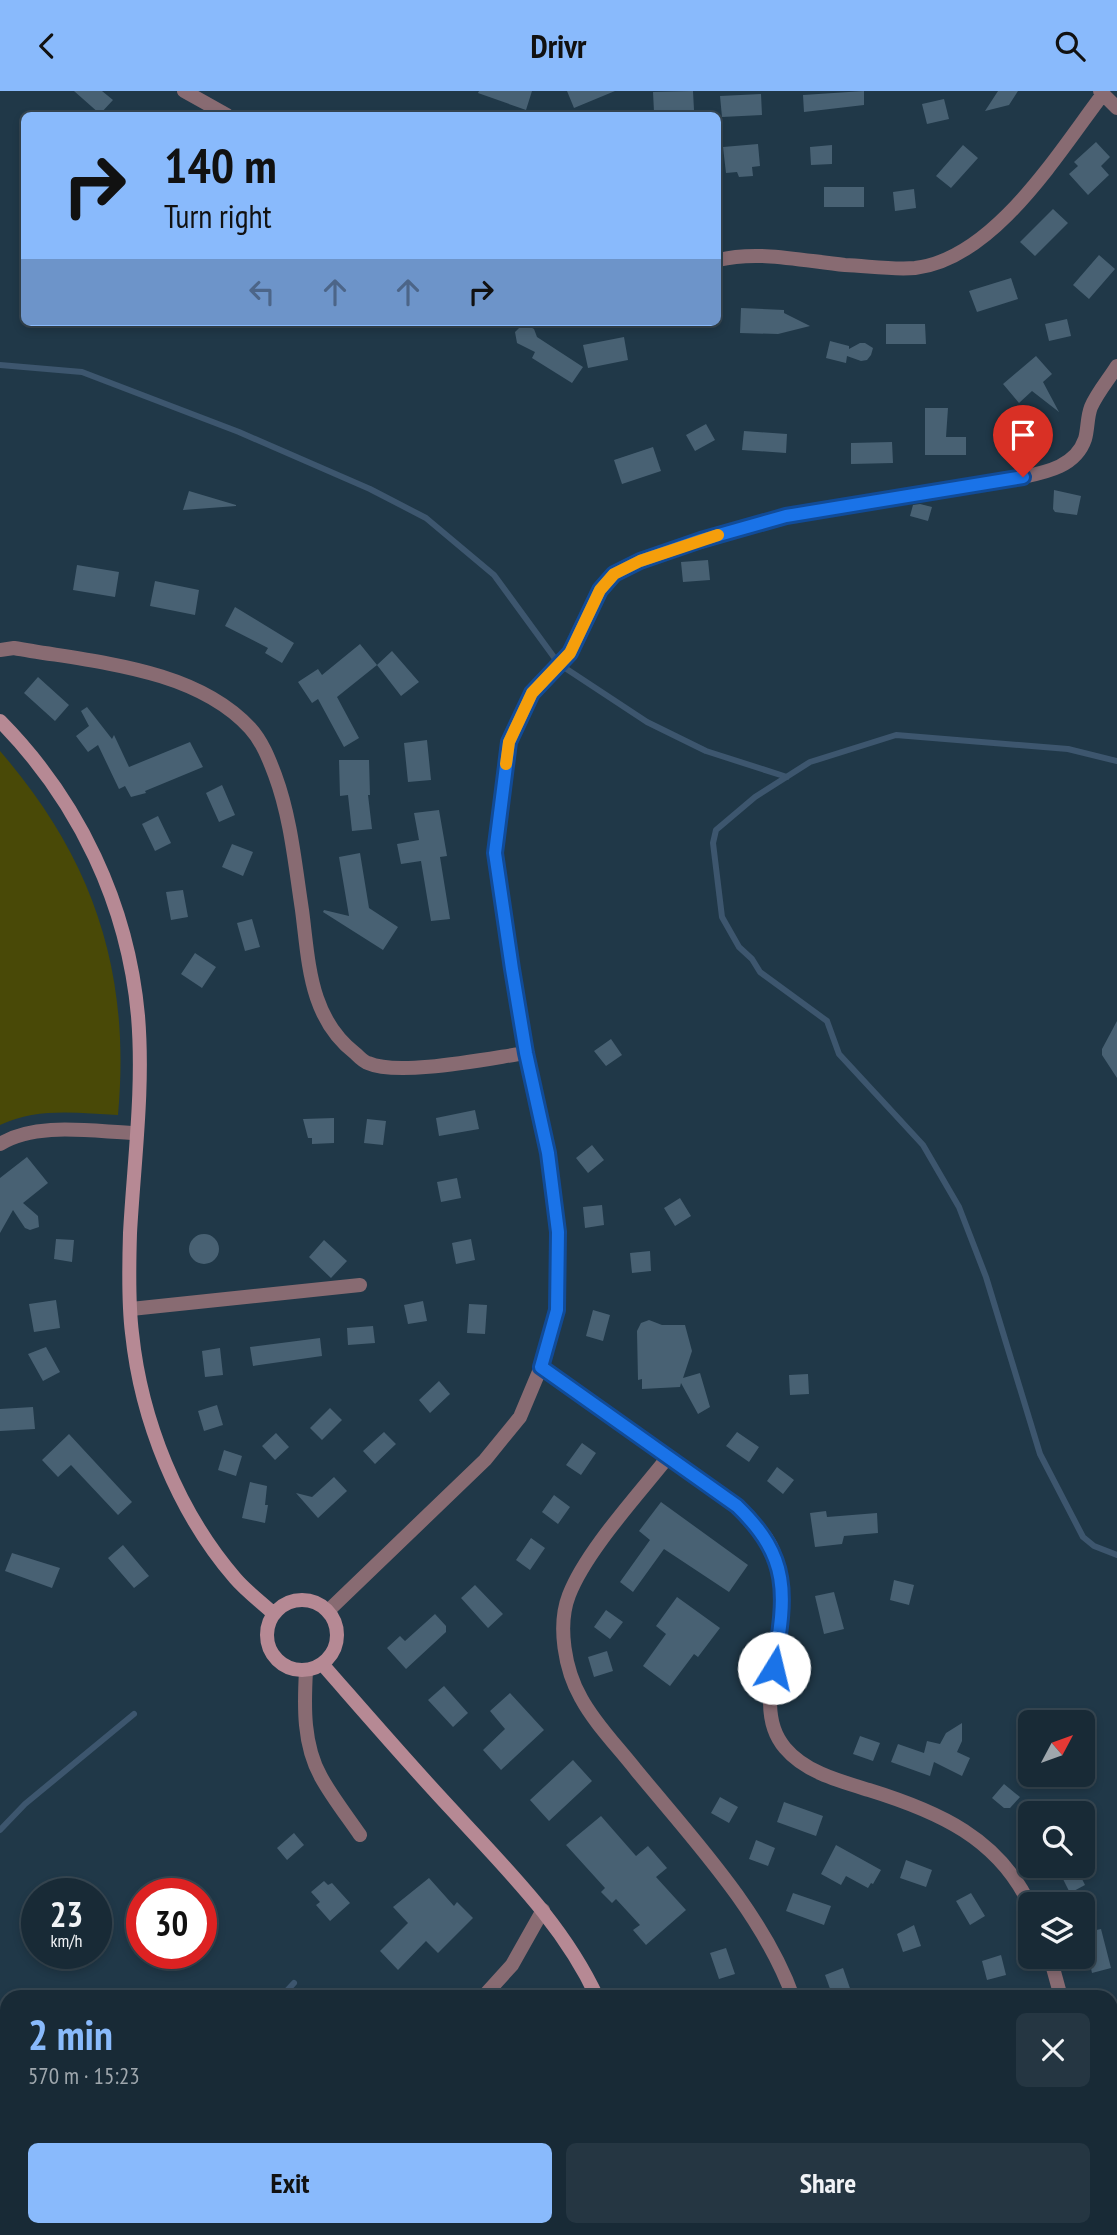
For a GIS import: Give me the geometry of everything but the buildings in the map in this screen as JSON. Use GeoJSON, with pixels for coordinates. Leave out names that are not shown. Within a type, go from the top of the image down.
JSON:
{"type":"FeatureCollection","features":[{"type":"Feature","properties":{"kind":"street"},"geometry":{"type":"LineString","coordinates":[[184,91],[222,112]]}},
{"type":"Feature","properties":{"kind":"street"},"geometry":{"type":"LineString","coordinates":[[721,260],[748,255],[819,263],[915,268],[942,261],[965,251],[991,232],[1036,181],[1101,93],[1117,108]]}},
{"type":"Feature","properties":{"kind":"street"},"geometry":{"type":"LineString","coordinates":[[328,1611],[485,1460],[520,1417],[541,1367],[557,1310],[558,1232],[548,1153],[526,1053],[495,853],[509,742],[532,693],[570,653],[600,590],[614,574],[652,556],[786,516],[1046,472],[1062,466],[1084,441],[1091,408],[1117,366]]}},
{"type":"Feature","properties":{"kind":"street"},"geometry":{"type":"LineString","coordinates":[[0,650],[14,648],[157,674],[201,692],[232,712],[251,730],[272,766],[290,829],[311,981],[320,1008],[340,1042],[368,1063],[403,1069],[526,1053]]}},
{"type":"Feature","properties":{"kind":"street"},"geometry":{"type":"LineString","coordinates":[[0,721],[35,759],[74,815],[91,846],[118,913],[134,982],[138,1018],[137,1133],[130,1235],[132,1333],[141,1385],[156,1437],[179,1494],[207,1543],[236,1580],[274,1614]]}},
{"type":"Feature","properties":{"kind":"street"},"geometry":{"type":"LineString","coordinates":[[0,1144],[11,1137],[49,1130],[137,1133]]}},
{"type":"Feature","properties":{"kind":"street"},"geometry":{"type":"LineString","coordinates":[[131,1309],[360,1285]]}},
{"type":"Feature","properties":{"kind":"street"},"geometry":{"type":"LineString","coordinates":[[541,1367],[737,1506],[754,1522],[770,1544],[783,1592],[782,1621],[770,1704],[773,1730],[784,1747],[797,1761],[835,1780],[949,1820],[981,1841],[1010,1873],[1021,1892]]}},
{"type":"Feature","properties":{"kind":"street"},"geometry":{"type":"LineString","coordinates":[[668,1457],[606,1535],[580,1574],[569,1596],[565,1612],[566,1653],[581,1699],[734,1892],[761,1932],[790,1990]]}},
{"type":"Feature","properties":{"kind":"street"},"geometry":{"type":"LineString","coordinates":[[293,1601],[316,1602],[328,1611],[337,1629],[338,1640],[334,1652],[323,1665],[306,1671],[283,1665],[274,1658],[267,1636],[268,1624],[274,1614],[293,1601]]}},
{"type":"Feature","properties":{"kind":"street"},"geometry":{"type":"LineString","coordinates":[[323,1665],[543,1910],[565,1939],[593,1990]]}},
{"type":"Feature","properties":{"kind":"street"},"geometry":{"type":"LineString","coordinates":[[306,1671],[304,1705],[309,1745],[320,1776],[360,1835]]}},
{"type":"Feature","properties":{"kind":"street"},"geometry":{"type":"LineString","coordinates":[[489,1990],[512,1965],[543,1910]]}},
{"type":"Feature","properties":{"kind":"street"},"geometry":{"type":"LineString","coordinates":[[1053,1969],[1059,1990]]}},
{"type":"Feature","properties":{"kind":"shaded area"},"geometry":{"type":"Polygon","coordinates":[[[0,751],[33,792],[60,834],[82,876],[99,920],[111,966],[118,1013],[121,1063],[118,1115],[43,1113],[0,1125],[0,751]]]}},
{"type":"Feature","properties":{"kind":"waterway"},"geometry":{"type":"LineString","coordinates":[[0,365],[82,372],[239,432],[370,489],[426,518],[494,575],[559,664],[647,722],[706,751],[787,777]]}},
{"type":"Feature","properties":{"kind":"waterway"},"geometry":{"type":"LineString","coordinates":[[1117,761],[1068,749],[896,735],[810,762],[755,797],[716,830],[713,843],[722,917],[739,947],[752,959],[760,972],[827,1021],[839,1054],[923,1145],[959,1207],[986,1277],[1040,1454],[1083,1537],[1094,1546],[1117,1555]]}},
{"type":"Feature","properties":{"kind":"waterway"},"geometry":{"type":"LineString","coordinates":[[0,1830],[25,1804],[134,1714]]}},
{"type":"Feature","properties":{"kind":"waterway"},"geometry":{"type":"LineString","coordinates":[[288,1990],[294,1983]]}},
{"type":"Feature","properties":{"kind":"slow traffic"},"geometry":{"type":"LineString","coordinates":[[506,764],[509,742],[532,693],[570,653],[600,590],[614,574],[640,561],[718,535]]}},
{"type":"Feature","properties":{"kind":"route"},"geometry":{"type":"LineString","coordinates":[[774,1668],[782,1621],[783,1592],[770,1544],[754,1522],[737,1506],[541,1367],[557,1310],[558,1232],[548,1153],[526,1053],[495,853],[509,742],[532,693],[570,653],[600,590],[614,574],[640,561],[701,540],[786,516],[1023,477]]}}]}
